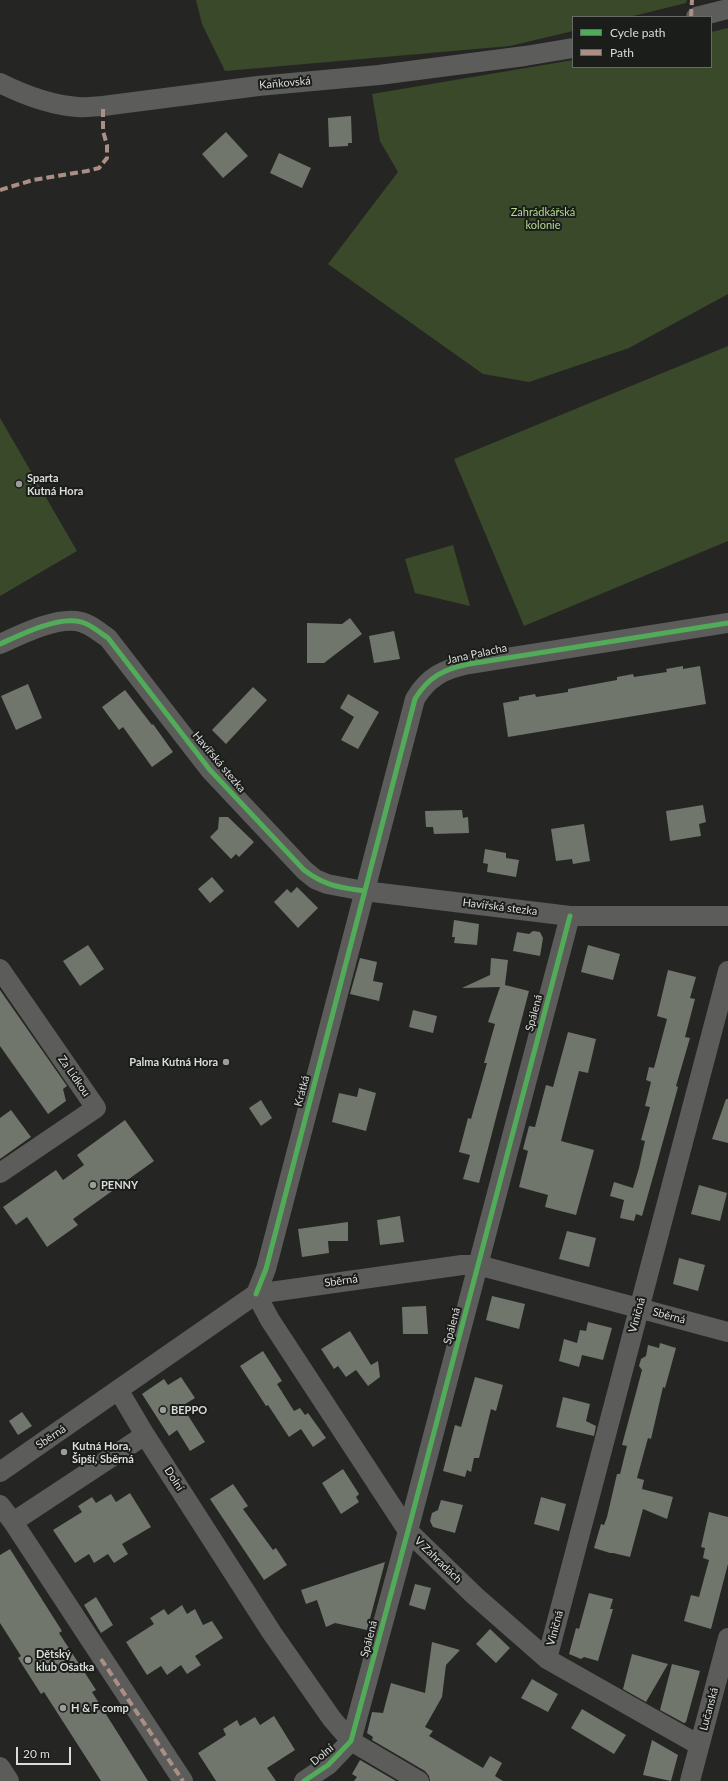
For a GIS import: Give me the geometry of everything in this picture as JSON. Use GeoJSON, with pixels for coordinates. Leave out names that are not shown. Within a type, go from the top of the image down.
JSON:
{"type":"FeatureCollection","features":[{"type":"Feature","properties":{"kind":"street"},"geometry":{"type":"LineString","coordinates":[[700,16],[728,9]]}},
{"type":"Feature","properties":{"kind":"street","name":"Kaňkovská"},"geometry":{"type":"LineString","coordinates":[[0,82],[19,92],[44,101],[84,107],[129,103],[258,86],[379,75],[572,48]]}},
{"type":"Feature","properties":{"kind":"street","name":"Havířská stezka"},"geometry":{"type":"LineString","coordinates":[[0,644],[53,624],[67,621],[77,621],[92,627],[108,638],[210,770],[304,870],[315,879],[327,884],[364,891],[570,916],[728,916]]}},
{"type":"Feature","properties":{"kind":"street","name":"Jana Palacha"},"geometry":{"type":"LineString","coordinates":[[364,891],[415,699],[422,687],[432,678],[446,670],[468,664],[728,623]]}},
{"type":"Feature","properties":{"kind":"street","name":"Krátká"},"geometry":{"type":"LineString","coordinates":[[256,1294],[266,1269],[364,891]]}},
{"type":"Feature","properties":{"kind":"street","name":"Spálená"},"geometry":{"type":"LineString","coordinates":[[351,1741],[408,1531],[570,916]]}},
{"type":"Feature","properties":{"kind":"street","name":"Za Lidkou"},"geometry":{"type":"LineString","coordinates":[[0,969],[96,1108],[0,1173]]}},
{"type":"Feature","properties":{"kind":"street","name":"Viničná"},"geometry":{"type":"LineString","coordinates":[[547,1659],[728,971]]}},
{"type":"Feature","properties":{"kind":"street","name":"Sběrná"},"geometry":{"type":"LineString","coordinates":[[0,1472],[119,1391],[256,1294],[462,1265],[478,1266],[728,1332]]}},
{"type":"Feature","properties":{"kind":"street","name":"V Zahradách"},"geometry":{"type":"LineString","coordinates":[[256,1294],[270,1320],[408,1531],[474,1595],[547,1659],[699,1745]]}},
{"type":"Feature","properties":{"kind":"street","name":"Dolní"},"geometry":{"type":"LineString","coordinates":[[119,1391],[145,1435],[272,1633],[332,1719],[351,1741],[419,1781]]}},
{"type":"Feature","properties":{"kind":"street"},"geometry":{"type":"LineString","coordinates":[[13,1522],[145,1435]]}},
{"type":"Feature","properties":{"kind":"street"},"geometry":{"type":"LineString","coordinates":[[0,1505],[13,1522],[183,1781]]}},
{"type":"Feature","properties":{"kind":"street","name":"Lučanská"},"geometry":{"type":"LineString","coordinates":[[690,1781],[728,1638]]}},
{"type":"Feature","properties":{"kind":"street","name":"Dolní"},"geometry":{"type":"LineString","coordinates":[[304,1781],[328,1765],[351,1741]]}},
{"type":"Feature","properties":{"kind":"street"},"geometry":{"type":"LineString","coordinates":[[0,1767],[9,1781]]}},
{"type":"Feature","properties":{"kind":"green space"},"geometry":{"type":"Polygon","coordinates":[[[196,0],[687,0],[686,3],[633,16],[572,16],[572,31],[510,46],[225,71],[202,24],[196,0]]]}},
{"type":"Feature","properties":{"kind":"green space","name":"Zahrádkářská kolonie"},"geometry":{"type":"Polygon","coordinates":[[[728,28],[728,294],[629,348],[529,382],[483,374],[328,264],[398,172],[380,141],[372,94],[572,60],[572,68],[712,68],[712,32],[728,28]]]}},
{"type":"Feature","properties":{"kind":"green space"},"geometry":{"type":"Polygon","coordinates":[[[728,346],[728,541],[524,626],[454,459],[728,346]]]}},
{"type":"Feature","properties":{"kind":"green space","name":"Sparta Kutná Hora"},"geometry":{"type":"Polygon","coordinates":[[[0,418],[77,551],[0,596],[0,418]]]}},
{"type":"Feature","properties":{"kind":"green space"},"geometry":{"type":"Polygon","coordinates":[[[453,545],[470,606],[415,593],[405,559],[453,545]]]}},
{"type":"Feature","properties":{"kind":"building"},"geometry":{"type":"Polygon","coordinates":[[[351,116],[352,143],[348,143],[348,146],[329,147],[328,118],[351,116]]]}},
{"type":"Feature","properties":{"kind":"building"},"geometry":{"type":"Polygon","coordinates":[[[226,132],[248,156],[223,178],[202,154],[226,132]]]}},
{"type":"Feature","properties":{"kind":"building"},"geometry":{"type":"Polygon","coordinates":[[[279,153],[311,168],[302,188],[270,173],[279,153]]]}},
{"type":"Feature","properties":{"kind":"building"},"geometry":{"type":"Polygon","coordinates":[[[350,618],[362,634],[324,663],[307,663],[307,623],[342,624],[350,618]]]}},
{"type":"Feature","properties":{"kind":"building"},"geometry":{"type":"Polygon","coordinates":[[[394,631],[400,659],[374,663],[369,636],[394,631]]]}},
{"type":"Feature","properties":{"kind":"building"},"geometry":{"type":"Polygon","coordinates":[[[683,666],[683,669],[700,666],[706,704],[508,737],[503,703],[519,700],[519,697],[535,694],[536,697],[568,692],[568,689],[617,680],[617,677],[633,674],[634,677],[667,672],[666,669],[683,666]]]}},
{"type":"Feature","properties":{"kind":"building"},"geometry":{"type":"Polygon","coordinates":[[[28,684],[42,718],[16,730],[1,696],[28,684]]]}},
{"type":"Feature","properties":{"kind":"building"},"geometry":{"type":"Polygon","coordinates":[[[253,687],[267,700],[226,744],[212,730],[253,687]]]}},
{"type":"Feature","properties":{"kind":"building"},"geometry":{"type":"Polygon","coordinates":[[[125,690],[152,725],[153,724],[173,752],[152,767],[123,727],[119,730],[102,707],[125,690]]]}},
{"type":"Feature","properties":{"kind":"building"},"geometry":{"type":"Polygon","coordinates":[[[348,694],[379,712],[358,749],[341,740],[354,717],[340,708],[348,694]]]}},
{"type":"Feature","properties":{"kind":"building"},"geometry":{"type":"Polygon","coordinates":[[[703,805],[706,822],[699,824],[701,836],[670,841],[666,811],[703,805]]]}},
{"type":"Feature","properties":{"kind":"building"},"geometry":{"type":"Polygon","coordinates":[[[462,810],[463,818],[468,817],[469,833],[434,834],[433,827],[426,827],[425,811],[462,810]]]}},
{"type":"Feature","properties":{"kind":"building"},"geometry":{"type":"Polygon","coordinates":[[[219,817],[228,817],[254,842],[239,857],[236,854],[231,859],[210,837],[218,829],[219,817]]]}},
{"type":"Feature","properties":{"kind":"building"},"geometry":{"type":"Polygon","coordinates":[[[584,824],[590,861],[573,864],[572,859],[556,861],[551,829],[584,824]]]}},
{"type":"Feature","properties":{"kind":"building"},"geometry":{"type":"Polygon","coordinates":[[[485,849],[506,853],[506,858],[519,860],[516,877],[487,872],[488,864],[483,863],[485,849]]]}},
{"type":"Feature","properties":{"kind":"building"},"geometry":{"type":"Polygon","coordinates":[[[212,877],[224,891],[210,903],[198,889],[212,877]]]}},
{"type":"Feature","properties":{"kind":"building"},"geometry":{"type":"Polygon","coordinates":[[[297,887],[318,908],[298,928],[274,902],[287,889],[291,893],[297,887]]]}},
{"type":"Feature","properties":{"kind":"building"},"geometry":{"type":"Polygon","coordinates":[[[454,920],[479,924],[477,945],[454,943],[455,937],[452,937],[454,920]]]}},
{"type":"Feature","properties":{"kind":"building"},"geometry":{"type":"Polygon","coordinates":[[[533,931],[540,932],[543,938],[540,956],[513,951],[517,932],[529,934],[533,931]]]}},
{"type":"Feature","properties":{"kind":"building"},"geometry":{"type":"Polygon","coordinates":[[[88,945],[104,969],[80,986],[63,961],[88,945]]]}},
{"type":"Feature","properties":{"kind":"building"},"geometry":{"type":"Polygon","coordinates":[[[588,945],[620,954],[613,980],[581,972],[588,945]]]}},
{"type":"Feature","properties":{"kind":"building"},"geometry":{"type":"Polygon","coordinates":[[[360,958],[377,962],[373,981],[383,983],[379,1001],[350,994],[360,958]]]}},
{"type":"Feature","properties":{"kind":"building"},"geometry":{"type":"Polygon","coordinates":[[[491,958],[508,960],[505,985],[529,991],[479,1183],[463,1179],[470,1155],[459,1152],[468,1118],[471,1119],[487,1063],[484,1063],[495,1024],[488,1022],[500,987],[462,988],[490,975],[491,958]]]}},
{"type":"Feature","properties":{"kind":"building"},"geometry":{"type":"Polygon","coordinates":[[[668,970],[696,977],[690,998],[695,999],[685,1037],[690,1038],[642,1216],[636,1214],[634,1221],[620,1218],[624,1200],[610,1196],[614,1182],[633,1188],[639,1168],[645,1141],[641,1140],[650,1107],[645,1106],[651,1082],[646,1080],[649,1067],[654,1068],[667,1019],[657,1016],[668,970]]]}},
{"type":"Feature","properties":{"kind":"building"},"geometry":{"type":"Polygon","coordinates":[[[0,990],[67,1086],[63,1089],[66,1101],[48,1114],[0,1046],[0,990]]]}},
{"type":"Feature","properties":{"kind":"building"},"geometry":{"type":"Polygon","coordinates":[[[413,1010],[437,1016],[433,1033],[409,1027],[413,1010]]]}},
{"type":"Feature","properties":{"kind":"building"},"geometry":{"type":"Polygon","coordinates":[[[568,1032],[596,1039],[588,1073],[579,1071],[561,1141],[594,1150],[576,1215],[545,1207],[548,1195],[519,1187],[528,1151],[523,1149],[529,1126],[535,1127],[546,1085],[553,1087],[568,1032]]]}},
{"type":"Feature","properties":{"kind":"building"},"geometry":{"type":"Polygon","coordinates":[[[359,1088],[376,1093],[366,1131],[332,1122],[339,1093],[357,1097],[359,1088]]]}},
{"type":"Feature","properties":{"kind":"building"},"geometry":{"type":"Polygon","coordinates":[[[726,1099],[728,1099],[728,1143],[712,1139],[726,1099]]]}},
{"type":"Feature","properties":{"kind":"building"},"geometry":{"type":"Polygon","coordinates":[[[261,1100],[272,1118],[261,1126],[249,1108],[261,1100]]]}},
{"type":"Feature","properties":{"kind":"building"},"geometry":{"type":"Polygon","coordinates":[[[11,1110],[31,1137],[0,1159],[0,1118],[11,1110]]]}},
{"type":"Feature","properties":{"kind":"building"},"geometry":{"type":"Polygon","coordinates":[[[125,1120],[154,1161],[73,1219],[78,1225],[47,1247],[27,1217],[16,1225],[3,1207],[56,1170],[63,1180],[84,1165],[77,1155],[125,1120]]]}},
{"type":"Feature","properties":{"kind":"building"},"geometry":{"type":"Polygon","coordinates":[[[699,1185],[727,1193],[720,1221],[691,1214],[699,1185]]]}},
{"type":"Feature","properties":{"kind":"building"},"geometry":{"type":"Polygon","coordinates":[[[400,1216],[404,1242],[380,1245],[377,1220],[400,1216]]]}},
{"type":"Feature","properties":{"kind":"building"},"geometry":{"type":"Polygon","coordinates":[[[348,1222],[348,1241],[328,1241],[329,1253],[302,1257],[298,1229],[348,1222]]]}},
{"type":"Feature","properties":{"kind":"building"},"geometry":{"type":"Polygon","coordinates":[[[567,1231],[596,1238],[589,1267],[559,1259],[567,1231]]]}},
{"type":"Feature","properties":{"kind":"building"},"geometry":{"type":"Polygon","coordinates":[[[679,1258],[705,1265],[698,1291],[673,1284],[679,1258]]]}},
{"type":"Feature","properties":{"kind":"building"},"geometry":{"type":"Polygon","coordinates":[[[492,1296],[525,1304],[519,1329],[486,1320],[492,1296]]]}},
{"type":"Feature","properties":{"kind":"building"},"geometry":{"type":"Polygon","coordinates":[[[426,1306],[428,1334],[403,1334],[402,1307],[426,1306]]]}},
{"type":"Feature","properties":{"kind":"building"},"geometry":{"type":"Polygon","coordinates":[[[588,1322],[612,1328],[603,1360],[582,1355],[579,1367],[559,1361],[564,1339],[577,1343],[580,1330],[586,1331],[588,1322]]]}},
{"type":"Feature","properties":{"kind":"building"},"geometry":{"type":"Polygon","coordinates":[[[350,1331],[371,1365],[378,1361],[380,1377],[368,1386],[356,1370],[346,1377],[338,1366],[334,1369],[321,1349],[350,1331]]]}},
{"type":"Feature","properties":{"kind":"building"},"geometry":{"type":"Polygon","coordinates":[[[660,1343],[676,1348],[665,1388],[663,1387],[651,1439],[648,1438],[637,1478],[644,1480],[642,1489],[673,1497],[667,1519],[643,1509],[630,1557],[594,1548],[601,1524],[604,1525],[607,1517],[617,1474],[620,1474],[627,1446],[622,1445],[642,1370],[639,1366],[641,1359],[646,1356],[648,1345],[659,1348],[660,1343]]]}},
{"type":"Feature","properties":{"kind":"building"},"geometry":{"type":"Polygon","coordinates":[[[263,1351],[282,1381],[277,1384],[294,1411],[300,1408],[305,1415],[308,1413],[326,1438],[313,1447],[301,1429],[289,1437],[268,1405],[266,1406],[240,1366],[263,1351]]]}},
{"type":"Feature","properties":{"kind":"building"},"geometry":{"type":"Polygon","coordinates":[[[181,1377],[195,1398],[182,1406],[205,1442],[190,1451],[177,1430],[169,1436],[142,1394],[164,1379],[168,1385],[181,1377]]]}},
{"type":"Feature","properties":{"kind":"building"},"geometry":{"type":"Polygon","coordinates":[[[475,1377],[503,1385],[496,1411],[491,1409],[479,1458],[474,1458],[471,1472],[467,1470],[465,1477],[443,1471],[455,1425],[461,1427],[475,1377]]]}},
{"type":"Feature","properties":{"kind":"building"},"geometry":{"type":"Polygon","coordinates":[[[563,1397],[590,1404],[586,1421],[596,1426],[594,1436],[556,1427],[563,1397]]]}},
{"type":"Feature","properties":{"kind":"building"},"geometry":{"type":"Polygon","coordinates":[[[22,1412],[32,1426],[18,1435],[9,1421],[22,1412]]]}},
{"type":"Feature","properties":{"kind":"building"},"geometry":{"type":"Polygon","coordinates":[[[343,1469],[359,1494],[356,1497],[359,1502],[341,1514],[322,1483],[343,1469]]]}},
{"type":"Feature","properties":{"kind":"building"},"geometry":{"type":"Polygon","coordinates":[[[233,1484],[248,1506],[243,1509],[273,1550],[276,1548],[287,1565],[264,1580],[210,1499],[233,1484]]]}},
{"type":"Feature","properties":{"kind":"building"},"geometry":{"type":"Polygon","coordinates":[[[130,1493],[151,1527],[122,1544],[128,1554],[114,1563],[108,1554],[94,1563],[89,1554],[75,1563],[53,1530],[82,1512],[78,1506],[92,1497],[96,1503],[111,1494],[116,1502],[130,1493]]]}},
{"type":"Feature","properties":{"kind":"building"},"geometry":{"type":"Polygon","coordinates":[[[541,1497],[566,1504],[559,1531],[534,1524],[541,1497]]]}},
{"type":"Feature","properties":{"kind":"building"},"geometry":{"type":"Polygon","coordinates":[[[441,1500],[463,1505],[455,1533],[433,1527],[430,1521],[432,1513],[438,1510],[441,1500]]]}},
{"type":"Feature","properties":{"kind":"building"},"geometry":{"type":"Polygon","coordinates":[[[709,1512],[728,1517],[728,1564],[711,1629],[684,1621],[691,1595],[699,1597],[709,1560],[703,1558],[705,1548],[701,1547],[709,1512]]]}},
{"type":"Feature","properties":{"kind":"building"},"geometry":{"type":"Polygon","coordinates":[[[10,1549],[62,1631],[59,1633],[96,1690],[92,1692],[148,1781],[101,1781],[44,1692],[41,1694],[18,1658],[21,1656],[0,1623],[0,1555],[10,1549]]]}},
{"type":"Feature","properties":{"kind":"building"},"geometry":{"type":"Polygon","coordinates":[[[385,1562],[367,1630],[335,1623],[326,1627],[317,1600],[306,1604],[301,1590],[385,1562]]]}},
{"type":"Feature","properties":{"kind":"building"},"geometry":{"type":"Polygon","coordinates":[[[415,1584],[431,1588],[425,1610],[409,1605],[415,1584]]]}},
{"type":"Feature","properties":{"kind":"building"},"geometry":{"type":"Polygon","coordinates":[[[589,1593],[613,1599],[610,1609],[613,1609],[598,1661],[584,1657],[581,1659],[569,1654],[576,1628],[579,1629],[589,1593]]]}},
{"type":"Feature","properties":{"kind":"building"},"geometry":{"type":"Polygon","coordinates":[[[96,1597],[113,1625],[101,1633],[84,1605],[96,1597]]]}},
{"type":"Feature","properties":{"kind":"building"},"geometry":{"type":"Polygon","coordinates":[[[182,1605],[187,1614],[195,1609],[203,1625],[212,1621],[223,1638],[195,1656],[201,1665],[187,1674],[181,1665],[167,1675],[161,1666],[147,1675],[126,1642],[154,1624],[150,1618],[164,1609],[168,1615],[182,1605]]]}},
{"type":"Feature","properties":{"kind":"building"},"geometry":{"type":"Polygon","coordinates":[[[490,1629],[510,1648],[496,1663],[476,1644],[490,1629]]]}},
{"type":"Feature","properties":{"kind":"building"},"geometry":{"type":"Polygon","coordinates":[[[432,1642],[460,1650],[446,1665],[442,1697],[425,1727],[433,1731],[429,1736],[483,1768],[490,1756],[502,1763],[495,1776],[503,1781],[430,1781],[429,1776],[425,1771],[372,1740],[373,1737],[367,1733],[372,1712],[383,1713],[391,1683],[425,1693],[432,1642]]]}},
{"type":"Feature","properties":{"kind":"building"},"geometry":{"type":"Polygon","coordinates":[[[632,1654],[668,1664],[646,1702],[623,1689],[632,1654]]]}},
{"type":"Feature","properties":{"kind":"building"},"geometry":{"type":"Polygon","coordinates":[[[672,1664],[700,1671],[686,1722],[684,1723],[660,1710],[672,1664]]]}},
{"type":"Feature","properties":{"kind":"building"},"geometry":{"type":"Polygon","coordinates":[[[532,1679],[558,1694],[548,1712],[521,1698],[532,1679]]]}},
{"type":"Feature","properties":{"kind":"building"},"geometry":{"type":"Polygon","coordinates":[[[582,1709],[626,1735],[614,1754],[571,1728],[582,1709]]]}},
{"type":"Feature","properties":{"kind":"building"},"geometry":{"type":"Polygon","coordinates":[[[274,1716],[295,1750],[267,1768],[276,1781],[216,1781],[198,1753],[226,1735],[223,1729],[237,1720],[240,1726],[255,1717],[260,1725],[274,1716]]]}},
{"type":"Feature","properties":{"kind":"building"},"geometry":{"type":"Polygon","coordinates":[[[652,1740],[678,1755],[671,1781],[643,1775],[652,1740]]]}},
{"type":"Feature","properties":{"kind":"building"},"geometry":{"type":"Polygon","coordinates":[[[360,1760],[396,1781],[354,1781],[357,1777],[352,1774],[360,1760]]]}},
{"type":"Feature","properties":{"kind":"marked path"},"geometry":{"type":"LineString","coordinates":[[691,16],[692,0]]}},
{"type":"Feature","properties":{"kind":"marked path"},"geometry":{"type":"LineString","coordinates":[[0,190],[33,180],[99,168],[107,158],[107,145],[103,131],[103,106]]}},
{"type":"Feature","properties":{"kind":"marked path"},"geometry":{"type":"LineString","coordinates":[[101,1659],[183,1781]]}},
{"type":"Feature","properties":{"kind":"cycle path"},"geometry":{"type":"LineString","coordinates":[[0,644],[37,628],[58,622],[76,621],[89,625],[97,630],[108,638],[210,770],[304,870],[326,883],[364,891]]}},
{"type":"Feature","properties":{"kind":"cycle path"},"geometry":{"type":"LineString","coordinates":[[256,1294],[266,1269],[415,699],[420,691],[425,685],[444,671],[469,664],[728,623]]}},
{"type":"Feature","properties":{"kind":"cycle path"},"geometry":{"type":"LineString","coordinates":[[304,1781],[328,1765],[351,1741],[408,1531],[570,916]]}},
{"type":"Feature","properties":{"kind":"place","name":"Sparta Kutná Hora"},"geometry":{"type":"Point","coordinates":[19,484]}},
{"type":"Feature","properties":{"kind":"place","name":"Palma Kutná Hora"},"geometry":{"type":"Point","coordinates":[226,1062]}},
{"type":"Feature","properties":{"kind":"place","name":"PENNY"},"geometry":{"type":"Point","coordinates":[93,1185]}},
{"type":"Feature","properties":{"kind":"place","name":"BEPPO"},"geometry":{"type":"Point","coordinates":[163,1410]}},
{"type":"Feature","properties":{"kind":"place","name":"Kutná Hora, Šipší, Sběrná"},"geometry":{"type":"Point","coordinates":[64,1452]}},
{"type":"Feature","properties":{"kind":"place","name":"Dětský klub Ošatka"},"geometry":{"type":"Point","coordinates":[28,1660]}},
{"type":"Feature","properties":{"kind":"place","name":"H & F comp"},"geometry":{"type":"Point","coordinates":[63,1708]}}]}
